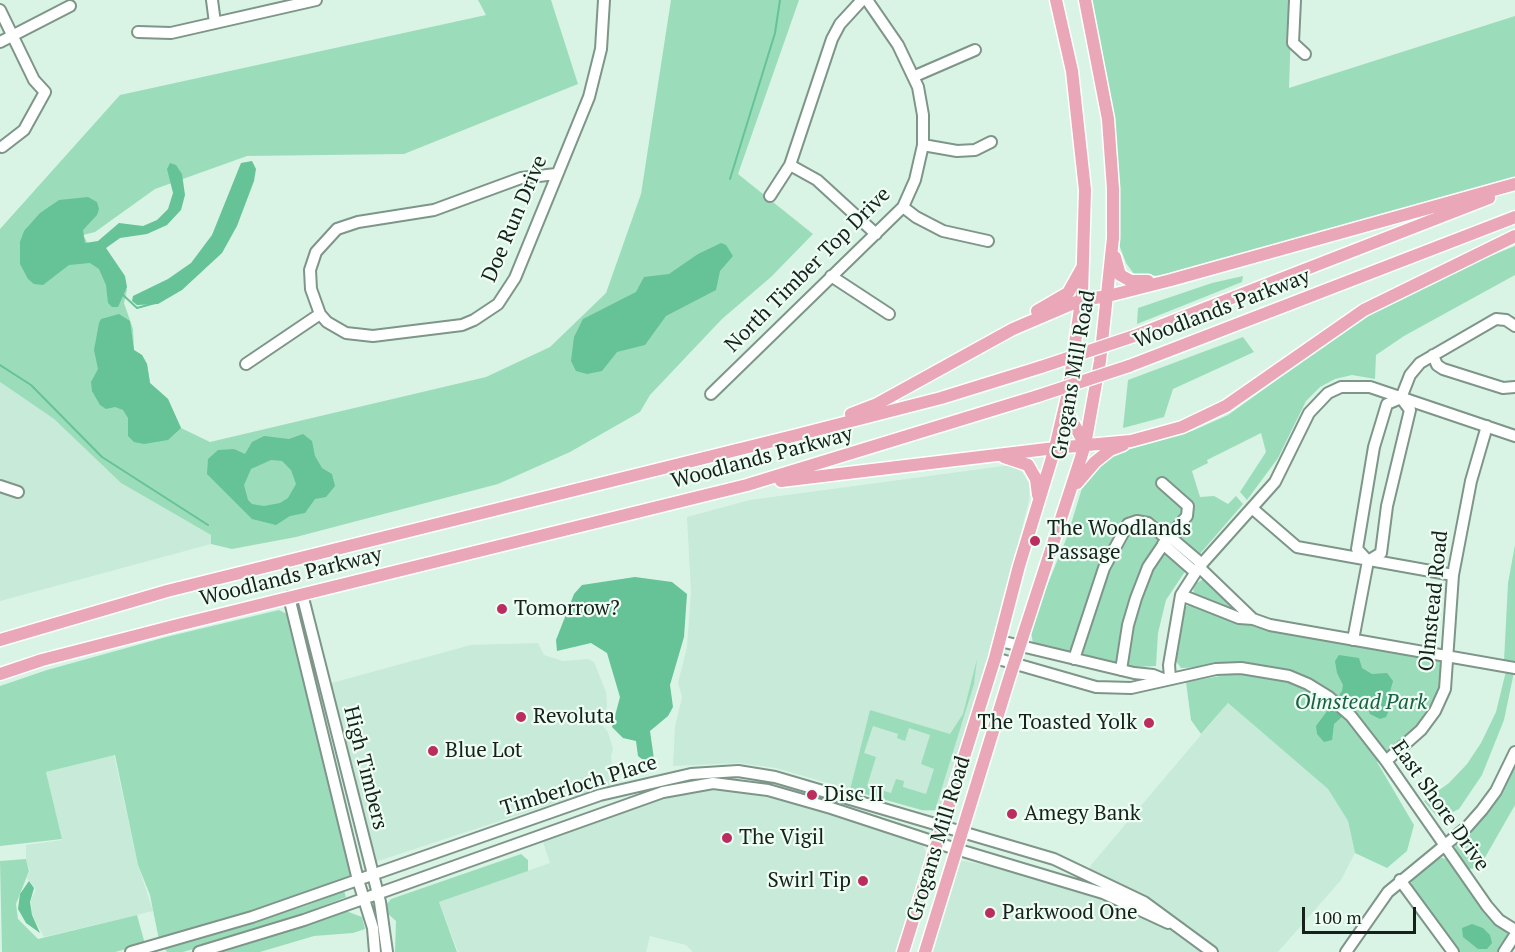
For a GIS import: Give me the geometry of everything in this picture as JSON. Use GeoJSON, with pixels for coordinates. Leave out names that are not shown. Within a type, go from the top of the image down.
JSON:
{"type":"FeatureCollection","features":[{"type":"Feature","properties":{"kind":"main road","name":"Grogans Mill Road"},"geometry":{"type":"LineString","coordinates":[[903,952],[995,658],[1055,448],[1068,393],[1084,265],[1085,190],[1072,71],[1056,0]]}},
{"type":"Feature","properties":{"kind":"main road","name":"Grogans Mill Road"},"geometry":{"type":"LineString","coordinates":[[925,952],[1019,646],[1085,445],[1101,361],[1113,238],[1108,119],[1085,0]]}},
{"type":"Feature","properties":{"kind":"main road"},"geometry":{"type":"LineString","coordinates":[[1013,329],[1081,300],[1108,296],[1170,280],[1515,186]]}},
{"type":"Feature","properties":{"kind":"main road","name":"Woodlands Parkway"},"geometry":{"type":"LineString","coordinates":[[0,640],[167,591],[941,398],[1134,336],[1515,186]]}},
{"type":"Feature","properties":{"kind":"main road","name":"Woodlands Parkway"},"geometry":{"type":"LineString","coordinates":[[0,674],[42,660],[289,597],[747,485],[1129,366],[1515,217]]}},
{"type":"Feature","properties":{"kind":"main road"},"geometry":{"type":"LineString","coordinates":[[1068,500],[1083,474],[1110,450],[1131,441],[1182,427],[1212,414],[1364,310],[1515,236]]}},
{"type":"Feature","properties":{"kind":"main road"},"geometry":{"type":"LineString","coordinates":[[1113,238],[1116,267],[1120,275],[1131,281],[1170,280]]}},
{"type":"Feature","properties":{"kind":"main road"},"geometry":{"type":"LineString","coordinates":[[797,435],[877,404],[1013,329],[1068,292],[1084,265]]}},
{"type":"Feature","properties":{"kind":"main road"},"geometry":{"type":"LineString","coordinates":[[1068,393],[1068,412],[1085,445]]}},
{"type":"Feature","properties":{"kind":"main road"},"geometry":{"type":"LineString","coordinates":[[747,485],[1131,441]]}},
{"type":"Feature","properties":{"kind":"main road"},"geometry":{"type":"LineString","coordinates":[[997,455],[1020,461],[1033,471],[1038,504]]}},
{"type":"Feature","properties":{"kind":"street"},"geometry":{"type":"LineString","coordinates":[[212,0],[215,23]]}},
{"type":"Feature","properties":{"kind":"street"},"geometry":{"type":"LineString","coordinates":[[138,32],[163,34],[316,0]]}},
{"type":"Feature","properties":{"kind":"street","name":"Doe Run Drive"},"geometry":{"type":"LineString","coordinates":[[320,314],[346,333],[373,336],[462,325],[480,317],[498,304],[515,278],[589,97],[601,50],[604,0]]}},
{"type":"Feature","properties":{"kind":"street"},"geometry":{"type":"LineString","coordinates":[[770,196],[790,165],[832,39],[840,24],[862,0]]}},
{"type":"Feature","properties":{"kind":"street","name":"North Timber Top Drive"},"geometry":{"type":"LineString","coordinates":[[711,394],[903,207],[915,180],[924,145],[923,115],[915,76],[898,45],[867,0]]}},
{"type":"Feature","properties":{"kind":"street"},"geometry":{"type":"LineString","coordinates":[[1295,0],[1293,43],[1305,54]]}},
{"type":"Feature","properties":{"kind":"street"},"geometry":{"type":"LineString","coordinates":[[0,42],[70,6]]}},
{"type":"Feature","properties":{"kind":"street"},"geometry":{"type":"LineString","coordinates":[[0,10],[34,80],[45,92],[24,130],[2,147]]}},
{"type":"Feature","properties":{"kind":"street"},"geometry":{"type":"LineString","coordinates":[[915,76],[975,50]]}},
{"type":"Feature","properties":{"kind":"street"},"geometry":{"type":"LineString","coordinates":[[924,145],[942,149],[975,150],[991,142]]}},
{"type":"Feature","properties":{"kind":"street"},"geometry":{"type":"LineString","coordinates":[[790,165],[817,180],[876,234]]}},
{"type":"Feature","properties":{"kind":"street"},"geometry":{"type":"LineString","coordinates":[[246,364],[320,314],[313,300],[310,270],[316,252],[337,230],[358,222],[424,212],[521,178],[556,174]]}},
{"type":"Feature","properties":{"kind":"street"},"geometry":{"type":"LineString","coordinates":[[903,207],[915,218],[943,231],[988,241]]}},
{"type":"Feature","properties":{"kind":"street"},"geometry":{"type":"LineString","coordinates":[[1501,243],[1515,242]]}},
{"type":"Feature","properties":{"kind":"street"},"geometry":{"type":"LineString","coordinates":[[831,276],[889,314]]}},
{"type":"Feature","properties":{"kind":"street"},"geometry":{"type":"LineString","coordinates":[[1368,561],[1357,549],[1374,447],[1387,404],[1401,398],[1410,375],[1420,363],[1496,319],[1506,320],[1515,326]]}},
{"type":"Feature","properties":{"kind":"street"},"geometry":{"type":"LineString","coordinates":[[1433,356],[1437,365],[1443,369],[1503,388],[1515,387]]}},
{"type":"Feature","properties":{"kind":"street"},"geometry":{"type":"LineString","coordinates":[[1167,679],[1181,595],[1198,568],[1275,482],[1309,413],[1328,393],[1341,387],[1370,387],[1515,436]]}},
{"type":"Feature","properties":{"kind":"street"},"geometry":{"type":"LineString","coordinates":[[1353,640],[1368,561],[1381,553],[1392,484],[1410,410],[1401,398]]}},
{"type":"Feature","properties":{"kind":"street","name":"Olmstead Road"},"geometry":{"type":"LineString","coordinates":[[1386,761],[1406,746],[1435,711],[1445,689],[1453,575],[1471,481],[1487,426]]}},
{"type":"Feature","properties":{"kind":"street"},"geometry":{"type":"LineString","coordinates":[[1121,670],[1128,625],[1148,567],[1166,540],[1190,511],[1188,506],[1162,483]]}},
{"type":"Feature","properties":{"kind":"street"},"geometry":{"type":"LineString","coordinates":[[0,486],[18,492]]}},
{"type":"Feature","properties":{"kind":"street"},"geometry":{"type":"LineString","coordinates":[[1253,509],[1297,547],[1453,575]]}},
{"type":"Feature","properties":{"kind":"street"},"geometry":{"type":"LineString","coordinates":[[1074,659],[1104,568],[1128,524],[1137,520],[1148,523],[1253,619]]}},
{"type":"Feature","properties":{"kind":"street","name":"High Timbers"},"geometry":{"type":"LineString","coordinates":[[302,594],[378,893],[385,923],[387,952]]}},
{"type":"Feature","properties":{"kind":"street"},"geometry":{"type":"LineString","coordinates":[[1181,595],[1239,618],[1253,619],[1270,625],[1515,668]]}},
{"type":"Feature","properties":{"kind":"street","name":"High Timbers"},"geometry":{"type":"LineString","coordinates":[[289,597],[358,880],[373,928],[375,952]]}},
{"type":"Feature","properties":{"kind":"street","name":"East Shore Drive"},"geometry":{"type":"LineString","coordinates":[[1000,641],[1167,679]]}},
{"type":"Feature","properties":{"kind":"street","name":"East Shore Drive"},"geometry":{"type":"LineString","coordinates":[[995,658],[1096,687],[1131,688],[1216,669],[1264,670],[1289,676],[1329,697],[1351,717],[1386,761],[1490,911],[1515,930]]}},
{"type":"Feature","properties":{"kind":"street"},"geometry":{"type":"LineString","coordinates":[[1346,952],[1376,907],[1400,880],[1467,827],[1482,810],[1496,791],[1515,752]]}},
{"type":"Feature","properties":{"kind":"street","name":"Timberloch Place"},"geometry":{"type":"LineString","coordinates":[[131,952],[155,949],[252,917],[619,790],[691,774],[738,771],[775,777],[1071,866],[1101,886],[1172,924],[1212,952]]}},
{"type":"Feature","properties":{"kind":"street"},"geometry":{"type":"LineString","coordinates":[[771,790],[775,777]]}},
{"type":"Feature","properties":{"kind":"street","name":"Timberloch Place"},"geometry":{"type":"LineString","coordinates":[[199,952],[256,936],[677,788],[713,783],[771,790],[1066,882],[1101,886]]}},
{"type":"Feature","properties":{"kind":"street"},"geometry":{"type":"LineString","coordinates":[[524,821],[531,839]]}},
{"type":"Feature","properties":{"kind":"street"},"geometry":{"type":"LineString","coordinates":[[1066,882],[1071,866]]}},
{"type":"Feature","properties":{"kind":"street"},"geometry":{"type":"LineString","coordinates":[[1400,880],[1453,952]]}},
{"type":"Feature","properties":{"kind":"street"},"geometry":{"type":"LineString","coordinates":[[1504,952],[1515,935]]}},
{"type":"Feature","properties":{"kind":"shaded area"},"geometry":{"type":"Polygon","coordinates":[[[252,161],[256,169],[254,181],[237,226],[222,253],[182,290],[158,304],[137,305],[132,301],[133,296],[168,279],[191,263],[212,235],[241,163],[252,161]]]}},
{"type":"Feature","properties":{"kind":"shaded area"},"geometry":{"type":"Polygon","coordinates":[[[170,163],[176,165],[182,174],[185,195],[181,210],[167,225],[147,234],[120,238],[106,248],[125,276],[127,287],[118,307],[112,307],[108,303],[106,285],[99,269],[90,263],[69,265],[43,285],[34,284],[28,279],[20,264],[20,242],[24,231],[40,213],[59,200],[88,197],[97,202],[99,209],[97,215],[83,230],[85,243],[98,241],[119,223],[143,226],[157,220],[168,209],[173,193],[167,169],[170,163]]]}},
{"type":"Feature","properties":{"kind":"shaded area"},"geometry":{"type":"Polygon","coordinates":[[[721,243],[726,245],[733,256],[720,271],[716,290],[666,316],[645,345],[617,352],[602,371],[587,374],[576,371],[571,361],[574,337],[583,319],[636,292],[644,277],[669,274],[698,254],[721,243]]]}},
{"type":"Feature","properties":{"kind":"shaded area"},"geometry":{"type":"Polygon","coordinates":[[[119,314],[130,321],[134,350],[142,355],[147,364],[150,383],[168,399],[181,428],[168,440],[144,444],[134,442],[128,436],[128,418],[123,410],[115,407],[106,409],[100,405],[92,391],[91,382],[98,369],[94,350],[99,323],[101,319],[119,314]]]}},
{"type":"Feature","properties":{"kind":"shaded area"},"geometry":{"type":"Polygon","coordinates":[[[0,382],[54,419],[121,483],[211,535],[211,544],[0,601],[0,382]]]}},
{"type":"Feature","properties":{"kind":"shaded area"},"geometry":{"type":"Polygon","coordinates":[[[303,434],[312,441],[315,456],[322,468],[332,474],[335,486],[326,497],[315,499],[305,513],[290,516],[276,525],[252,519],[207,474],[208,459],[218,450],[234,449],[245,454],[252,442],[264,436],[289,439],[303,434]],[[271,460],[251,469],[244,485],[248,500],[252,504],[264,506],[280,503],[288,498],[296,484],[291,470],[282,461],[271,460]]]}},
{"type":"Feature","properties":{"kind":"shaded area"},"geometry":{"type":"Polygon","coordinates":[[[1011,465],[1022,472],[1030,485],[1029,500],[999,623],[941,811],[924,811],[776,768],[739,763],[673,766],[675,727],[682,697],[678,683],[687,647],[691,592],[687,517],[750,500],[1011,465]]]}},
{"type":"Feature","properties":{"kind":"shaded area"},"geometry":{"type":"Polygon","coordinates":[[[635,577],[672,582],[687,594],[684,637],[670,685],[673,707],[668,716],[650,731],[654,759],[651,766],[638,756],[636,741],[623,738],[612,727],[620,697],[607,653],[591,643],[557,651],[556,640],[574,594],[582,585],[635,577]]]}},
{"type":"Feature","properties":{"kind":"shaded area"},"geometry":{"type":"Polygon","coordinates":[[[538,643],[544,655],[563,661],[588,659],[594,662],[606,692],[607,706],[602,725],[608,732],[613,749],[611,757],[615,783],[372,863],[328,684],[471,645],[538,643]]]}},
{"type":"Feature","properties":{"kind":"shaded area"},"geometry":{"type":"Polygon","coordinates":[[[1339,655],[1359,658],[1362,668],[1372,674],[1387,673],[1393,681],[1389,695],[1390,708],[1386,717],[1380,719],[1370,714],[1367,707],[1361,704],[1355,705],[1334,724],[1332,740],[1324,742],[1317,734],[1316,726],[1342,691],[1343,685],[1337,673],[1335,661],[1339,655]]]}},
{"type":"Feature","properties":{"kind":"shaded area"},"geometry":{"type":"Polygon","coordinates":[[[1228,703],[1328,789],[1348,821],[1355,853],[1341,880],[1278,952],[933,952],[959,860],[1005,869],[1082,892],[1091,865],[1228,703]]]}},
{"type":"Feature","properties":{"kind":"shaded area"},"geometry":{"type":"Polygon","coordinates":[[[114,755],[138,865],[153,911],[44,937],[32,915],[31,900],[36,889],[27,878],[30,871],[26,859],[26,845],[62,840],[46,772],[114,755]]]}},
{"type":"Feature","properties":{"kind":"shaded area"},"geometry":{"type":"Polygon","coordinates":[[[722,789],[762,794],[825,811],[922,842],[927,856],[897,952],[693,952],[686,945],[650,936],[646,952],[458,952],[439,902],[550,863],[543,842],[648,803],[697,790],[722,789]]]}},
{"type":"Feature","properties":{"kind":"shaded area"},"geometry":{"type":"Polygon","coordinates":[[[29,881],[34,888],[30,902],[32,915],[40,933],[26,923],[18,909],[20,894],[29,881]]]}},
{"type":"Feature","properties":{"kind":"shaded area"},"geometry":{"type":"Polygon","coordinates":[[[1472,924],[1483,928],[1490,935],[1492,943],[1487,949],[1478,949],[1463,937],[1462,928],[1472,924]]]}},
{"type":"Feature","properties":{"kind":"green space"},"geometry":{"type":"Polygon","coordinates":[[[478,0],[551,0],[578,84],[404,154],[247,156],[155,189],[95,232],[83,235],[90,247],[121,275],[127,290],[124,303],[133,329],[134,350],[142,355],[147,364],[150,383],[168,399],[181,428],[210,442],[486,377],[550,347],[606,293],[641,194],[671,0],[799,0],[738,174],[813,234],[771,277],[722,319],[650,395],[640,412],[570,452],[498,484],[296,537],[232,549],[211,544],[211,535],[121,483],[54,419],[0,382],[0,229],[120,95],[486,15],[478,0]]]}},
{"type":"Feature","properties":{"kind":"green space"},"geometry":{"type":"Polygon","coordinates":[[[1090,0],[1292,0],[1289,88],[1515,16],[1515,179],[1160,276],[1134,274],[1126,263],[1118,242],[1116,154],[1108,81],[1090,0]]]}},
{"type":"Feature","properties":{"kind":"green space"},"geometry":{"type":"Polygon","coordinates":[[[1515,246],[1515,275],[1404,336],[1376,355],[1375,379],[1352,375],[1335,379],[1320,387],[1306,401],[1278,458],[1247,500],[1240,492],[1266,452],[1261,433],[1207,460],[1208,463],[1192,471],[1200,497],[1214,496],[1228,504],[1236,496],[1243,504],[1186,570],[1166,600],[1158,633],[1156,666],[1136,667],[1100,662],[1033,643],[1030,627],[1067,537],[1082,488],[1087,477],[1106,459],[1133,448],[1192,431],[1228,415],[1360,320],[1458,269],[1515,246]]]}},
{"type":"Feature","properties":{"kind":"green space"},"geometry":{"type":"Polygon","coordinates":[[[1243,276],[1242,282],[1137,324],[1138,308],[1212,283],[1243,276]]]}},
{"type":"Feature","properties":{"kind":"green space"},"geometry":{"type":"Polygon","coordinates":[[[1243,337],[1254,352],[1173,389],[1164,417],[1123,428],[1128,380],[1243,337]]]}},
{"type":"Feature","properties":{"kind":"green space"},"geometry":{"type":"Polygon","coordinates":[[[1515,545],[1515,663],[1504,661],[1508,583],[1515,545]]]}},
{"type":"Feature","properties":{"kind":"green space"},"geometry":{"type":"Polygon","coordinates":[[[1205,580],[1238,611],[1236,613],[1194,597],[1193,585],[1205,580]]]}},
{"type":"Feature","properties":{"kind":"green space","name":"Olmstead Park"},"geometry":{"type":"Polygon","coordinates":[[[1190,604],[1262,628],[1441,660],[1445,665],[1445,673],[1432,710],[1396,750],[1377,762],[1414,825],[1407,851],[1387,868],[1355,853],[1348,821],[1328,789],[1228,703],[1201,734],[1191,720],[1186,682],[1232,674],[1287,681],[1291,673],[1253,665],[1181,668],[1176,661],[1176,648],[1182,609],[1190,604]]]}},
{"type":"Feature","properties":{"kind":"green space"},"geometry":{"type":"Polygon","coordinates":[[[279,610],[291,616],[351,874],[347,879],[271,907],[159,940],[150,895],[138,865],[115,755],[46,772],[62,839],[0,846],[0,686],[47,670],[166,637],[279,610]]]}},
{"type":"Feature","properties":{"kind":"green space"},"geometry":{"type":"Polygon","coordinates":[[[977,659],[974,684],[935,810],[922,810],[850,790],[870,710],[950,734],[963,714],[977,659]],[[873,726],[864,753],[876,757],[867,786],[891,793],[896,779],[904,781],[903,787],[926,794],[934,769],[921,764],[930,735],[909,728],[905,741],[897,738],[898,734],[873,726]]]}},
{"type":"Feature","properties":{"kind":"green space"},"geometry":{"type":"Polygon","coordinates":[[[1506,671],[1514,672],[1504,720],[1482,775],[1459,809],[1439,819],[1424,801],[1449,783],[1467,764],[1481,743],[1496,712],[1506,671]]]}},
{"type":"Feature","properties":{"kind":"green space"},"geometry":{"type":"Polygon","coordinates":[[[1515,763],[1515,805],[1479,868],[1468,869],[1456,853],[1455,844],[1515,763]]]}},
{"type":"Feature","properties":{"kind":"green space"},"geometry":{"type":"Polygon","coordinates":[[[521,854],[528,860],[528,871],[439,902],[457,952],[395,952],[396,921],[388,914],[386,905],[391,899],[521,854]]]}},
{"type":"Feature","properties":{"kind":"green space"},"geometry":{"type":"Polygon","coordinates":[[[1439,857],[1449,860],[1506,930],[1508,938],[1500,952],[1457,952],[1412,888],[1411,878],[1439,857]]]}},
{"type":"Feature","properties":{"kind":"green space"},"geometry":{"type":"Polygon","coordinates":[[[26,859],[29,871],[16,904],[18,919],[38,939],[137,915],[145,944],[115,952],[2,952],[0,861],[26,859]]]}},
{"type":"Feature","properties":{"kind":"green space"},"geometry":{"type":"Polygon","coordinates":[[[344,891],[346,897],[269,927],[183,952],[167,952],[165,949],[305,906],[344,891]]]}},
{"type":"Feature","properties":{"kind":"green space"},"geometry":{"type":"Polygon","coordinates":[[[346,911],[362,917],[365,929],[353,933],[314,936],[260,952],[220,952],[346,911]]]}},
{"type":"Feature","properties":{"kind":"waterway"},"geometry":{"type":"LineString","coordinates":[[730,179],[775,33],[780,0]]}},
{"type":"Feature","properties":{"kind":"waterway"},"geometry":{"type":"LineString","coordinates":[[122,294],[137,308],[155,303]]}},
{"type":"Feature","properties":{"kind":"waterway"},"geometry":{"type":"LineString","coordinates":[[0,365],[31,385],[102,457],[208,525]]}},
{"type":"Feature","properties":{"kind":"place","name":"The Woodlands Passage"},"geometry":{"type":"Point","coordinates":[1035,541]}},
{"type":"Feature","properties":{"kind":"place","name":"Tomorrow?"},"geometry":{"type":"Point","coordinates":[502,609]}},
{"type":"Feature","properties":{"kind":"place","name":"Revoluta"},"geometry":{"type":"Point","coordinates":[521,717]}},
{"type":"Feature","properties":{"kind":"place","name":"The Toasted Yolk"},"geometry":{"type":"Point","coordinates":[1149,723]}},
{"type":"Feature","properties":{"kind":"place","name":"Blue Lot"},"geometry":{"type":"Point","coordinates":[433,751]}},
{"type":"Feature","properties":{"kind":"place","name":"Disc II"},"geometry":{"type":"Point","coordinates":[812,795]}},
{"type":"Feature","properties":{"kind":"place","name":"Amegy Bank"},"geometry":{"type":"Point","coordinates":[1012,814]}},
{"type":"Feature","properties":{"kind":"place","name":"The Vigil"},"geometry":{"type":"Point","coordinates":[727,838]}},
{"type":"Feature","properties":{"kind":"place","name":"Swirl Tip"},"geometry":{"type":"Point","coordinates":[863,881]}},
{"type":"Feature","properties":{"kind":"place","name":"Parkwood One"},"geometry":{"type":"Point","coordinates":[990,913]}}]}
